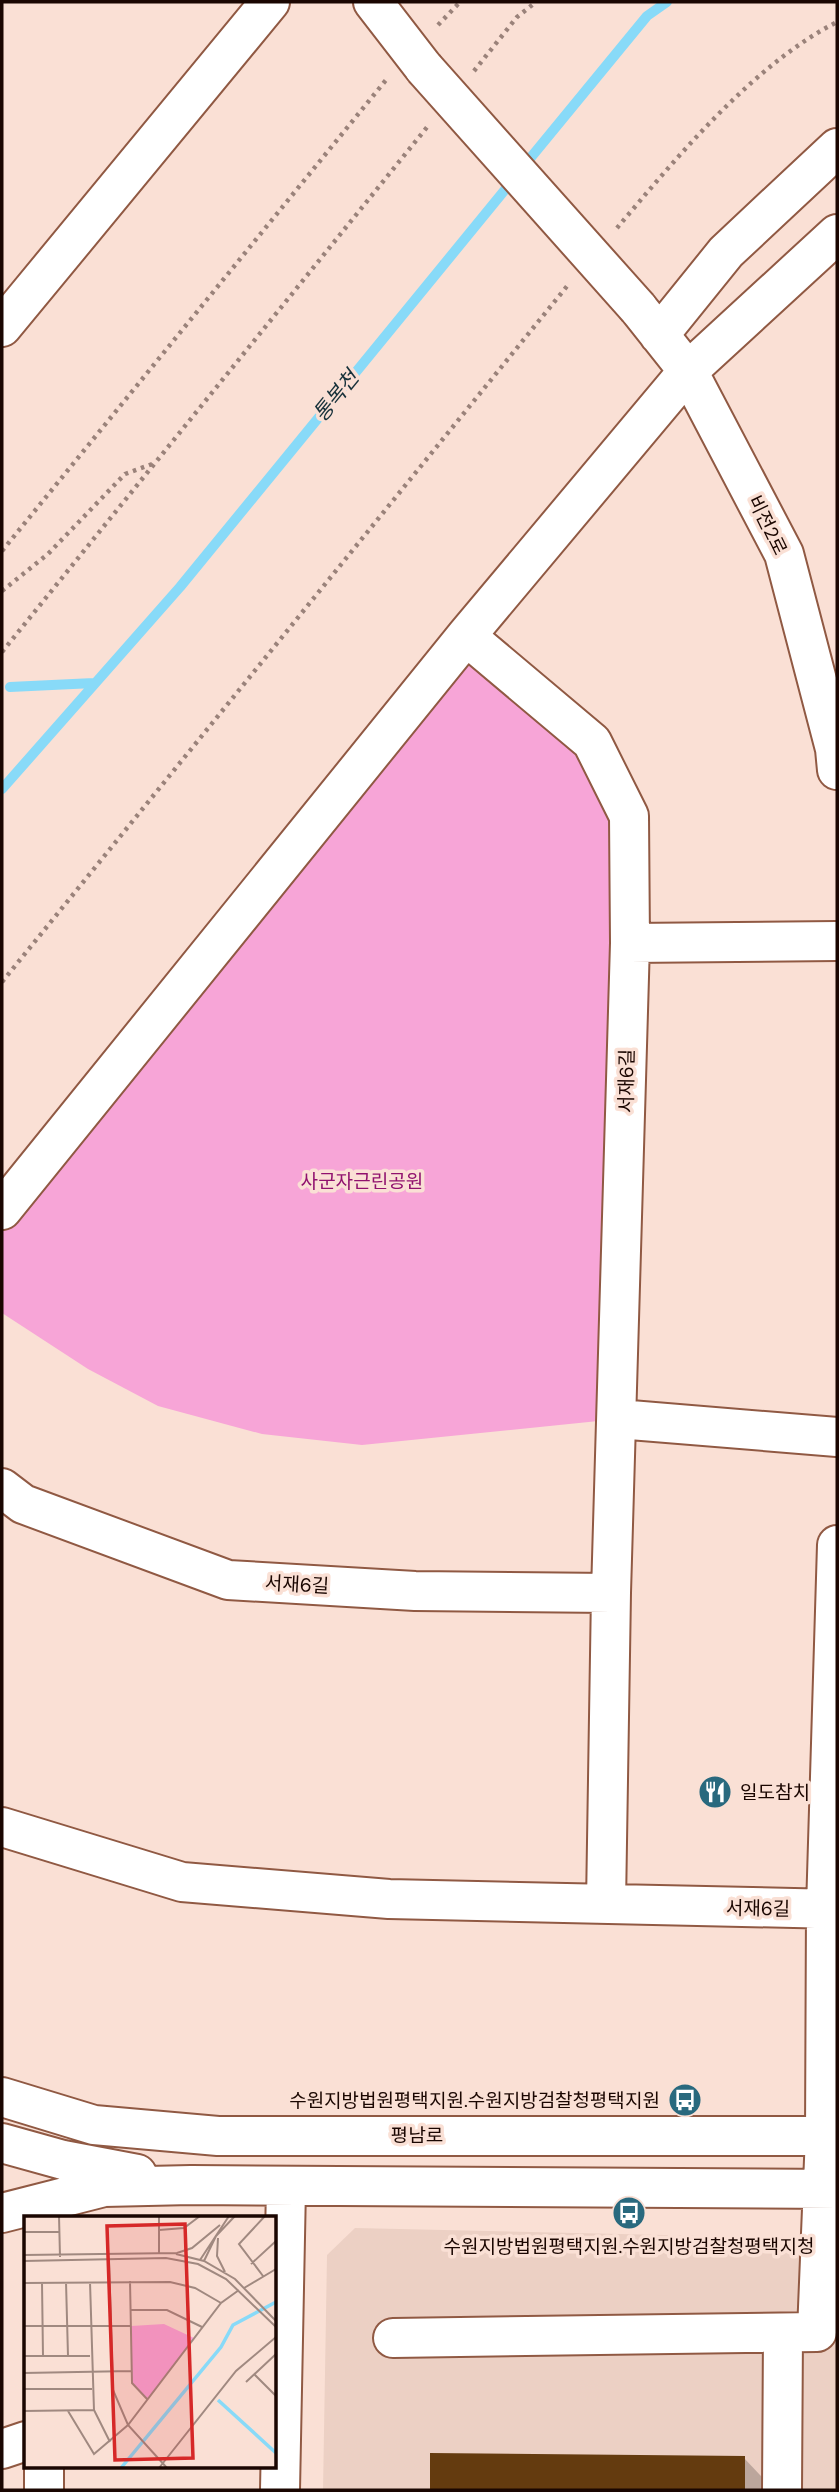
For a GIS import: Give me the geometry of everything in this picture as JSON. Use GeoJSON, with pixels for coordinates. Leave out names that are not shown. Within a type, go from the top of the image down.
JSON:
{"type":"FeatureCollection","features":[{"type":"Feature","properties":{"kind":"street"},"geometry":{"type":"LineString","coordinates":[[2,327],[270,2]]}},
{"type":"Feature","properties":{"kind":"street"},"geometry":{"type":"LineString","coordinates":[[373,2],[419,60]]}},
{"type":"Feature","properties":{"kind":"street","name":"비전2로"},"geometry":{"type":"LineString","coordinates":[[419,60],[648,321],[688,371],[784,554],[835,749],[837,769]]}},
{"type":"Feature","properties":{"kind":"street"},"geometry":{"type":"LineString","coordinates":[[648,321],[837,148]]}},
{"type":"Feature","properties":{"kind":"street"},"geometry":{"type":"LineString","coordinates":[[2,1210],[466,636],[688,371],[837,234]]}},
{"type":"Feature","properties":{"kind":"street","name":"서재6길"},"geometry":{"type":"LineString","coordinates":[[466,636],[592,742],[629,816],[630,943],[611,1592],[606,1904]]}},
{"type":"Feature","properties":{"kind":"street"},"geometry":{"type":"LineString","coordinates":[[630,943],[837,941]]}},
{"type":"Feature","properties":{"kind":"street"},"geometry":{"type":"LineString","coordinates":[[618,1419],[837,1437]]}},
{"type":"Feature","properties":{"kind":"street"},"geometry":{"type":"LineString","coordinates":[[837,1432],[837,1454]]}},
{"type":"Feature","properties":{"kind":"street","name":"서재6길"},"geometry":{"type":"LineString","coordinates":[[2,1488],[23,1504],[228,1580],[415,1591],[611,1592]]}},
{"type":"Feature","properties":{"kind":"street"},"geometry":{"type":"LineString","coordinates":[[782,2490],[813,2332],[830,2189],[837,1545]]}},
{"type":"Feature","properties":{"kind":"street","name":"서재6길"},"geometry":{"type":"LineString","coordinates":[[2,1826],[182,1882],[389,1899],[832,1909]]}},
{"type":"Feature","properties":{"kind":"street","name":"평남로"},"geometry":{"type":"LineString","coordinates":[[2,2097],[94,2124],[218,2136],[831,2135]]}},
{"type":"Feature","properties":{"kind":"street"},"geometry":{"type":"LineString","coordinates":[[2,2143],[63,2160],[191,2185]]}},
{"type":"Feature","properties":{"kind":"street"},"geometry":{"type":"LineString","coordinates":[[2,2213],[104,2187],[191,2185],[830,2189]]}},
{"type":"Feature","properties":{"kind":"street"},"geometry":{"type":"LineString","coordinates":[[280,2490],[277,2439],[286,2187]]}},
{"type":"Feature","properties":{"kind":"street"},"geometry":{"type":"LineString","coordinates":[[393,2338],[813,2332]]}},
{"type":"Feature","properties":{"kind":"street"},"geometry":{"type":"LineString","coordinates":[[2,2449],[24,2442]]}},
{"type":"Feature","properties":{"kind":"street"},"geometry":{"type":"LineString","coordinates":[[44,2468],[44,2490]]}},
{"type":"Feature","properties":{"kind":"path"},"geometry":{"type":"LineString","coordinates":[[2,551],[389,76],[419,60],[460,2]]}},
{"type":"Feature","properties":{"kind":"path"},"geometry":{"type":"LineString","coordinates":[[473,72],[517,17],[536,2]]}},
{"type":"Feature","properties":{"kind":"path"},"geometry":{"type":"LineString","coordinates":[[612,234],[681,153],[748,88],[810,35],[837,22]]}},
{"type":"Feature","properties":{"kind":"path"},"geometry":{"type":"LineString","coordinates":[[2,652],[437,115]]}},
{"type":"Feature","properties":{"kind":"path"},"geometry":{"type":"LineString","coordinates":[[2,982],[577,275]]}},
{"type":"Feature","properties":{"kind":"path"},"geometry":{"type":"LineString","coordinates":[[2,592],[48,554],[125,474],[155,463]]}},
{"type":"Feature","properties":{"kind":"shaded area"},"geometry":{"type":"Polygon","coordinates":[[[355,2228],[837,2239],[837,2490],[323,2490],[327,2255],[355,2228]]]}},
{"type":"Feature","properties":{"kind":"green space","name":"사군자근린공원"},"geometry":{"type":"Polygon","coordinates":[[[466,636],[592,742],[629,816],[618,1419],[362,1445],[262,1434],[158,1406],[88,1369],[2,1313],[2,1210],[466,636]]]}},
{"type":"Feature","properties":{"kind":"building"},"geometry":{"type":"Polygon","coordinates":[[[430,2453],[745,2456],[745,2490],[430,2490],[430,2453]]]}},
{"type":"Feature","properties":{"kind":"waterway","name":"통복천"},"geometry":{"type":"LineString","coordinates":[[523,167],[647,16],[667,2]]}},
{"type":"Feature","properties":{"kind":"waterway","name":"통복천"},"geometry":{"type":"LineString","coordinates":[[2,789],[180,587],[513,180]]}},
{"type":"Feature","properties":{"kind":"waterway"},"geometry":{"type":"LineString","coordinates":[[10,687],[94,683]]}},
{"type":"Feature","properties":{"kind":"place","name":"일도참치"},"geometry":{"type":"Point","coordinates":[715,1792]}},
{"type":"Feature","properties":{"kind":"place","name":"수원지방법원평택지원.수원지방검찰청평택지원"},"geometry":{"type":"Point","coordinates":[685,2100]}},
{"type":"Feature","properties":{"kind":"place","name":"수원지방법원평택지원.수원지방검찰청평택지청"},"geometry":{"type":"Point","coordinates":[629,2213]}}]}
